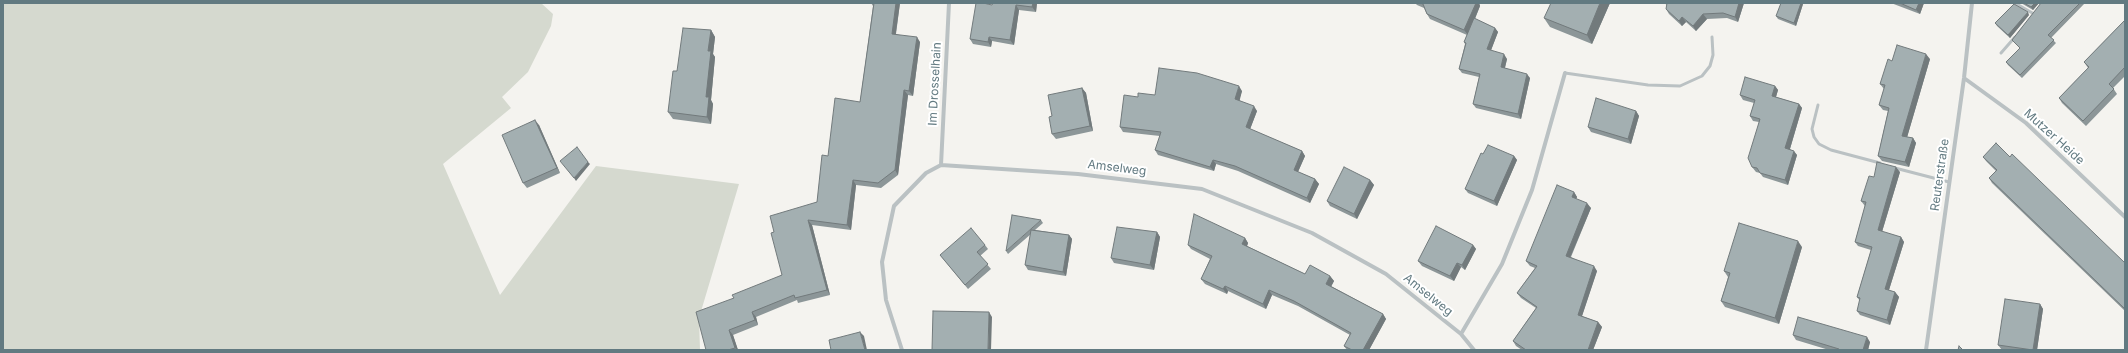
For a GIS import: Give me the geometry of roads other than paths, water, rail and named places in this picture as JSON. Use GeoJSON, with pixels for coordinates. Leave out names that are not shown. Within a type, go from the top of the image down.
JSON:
{"type":"FeatureCollection","features":[{"type":"Feature","properties":{"kind":"street","name":"Im Drosselhain"},"geometry":{"type":"LineString","coordinates":[[941,165],[949,3]]}},
{"type":"Feature","properties":{"kind":"street","name":"Reuterstraße"},"geometry":{"type":"LineString","coordinates":[[1926,350],[1964,78],[1972,3]]}},
{"type":"Feature","properties":{"kind":"street","name":"Amselweg"},"geometry":{"type":"LineString","coordinates":[[1461,334],[1502,264],[1529,198],[1565,73]]}},
{"type":"Feature","properties":{"kind":"street","name":"Mutzer Heide"},"geometry":{"type":"LineString","coordinates":[[1964,78],[2026,123],[2125,217]]}},
{"type":"Feature","properties":{"kind":"street","name":"Amselweg"},"geometry":{"type":"LineString","coordinates":[[941,165],[1078,174],[1202,189],[1312,233],[1386,274],[1461,334],[1474,350]]}},
{"type":"Feature","properties":{"kind":"street"},"geometry":{"type":"LineString","coordinates":[[902,350],[886,300],[882,262],[894,206],[926,173],[941,165]]}},
{"type":"Feature","properties":{"kind":"lane"},"geometry":{"type":"LineString","coordinates":[[2015,3],[2034,14]]}},
{"type":"Feature","properties":{"kind":"lane"},"geometry":{"type":"LineString","coordinates":[[2029,20],[2038,9]]}},
{"type":"Feature","properties":{"kind":"lane"},"geometry":{"type":"LineString","coordinates":[[2001,53],[2020,31]]}},
{"type":"Feature","properties":{"kind":"lane"},"geometry":{"type":"LineString","coordinates":[[1565,73],[1648,85],[1680,86],[1702,76],[1710,66],[1713,55],[1712,37]]}},
{"type":"Feature","properties":{"kind":"lane"},"geometry":{"type":"LineString","coordinates":[[1818,105],[1812,129],[1814,137],[1819,144],[1832,150],[1883,164]]}},
{"type":"Feature","properties":{"kind":"lane"},"geometry":{"type":"LineString","coordinates":[[1890,166],[1949,182]]}}]}
